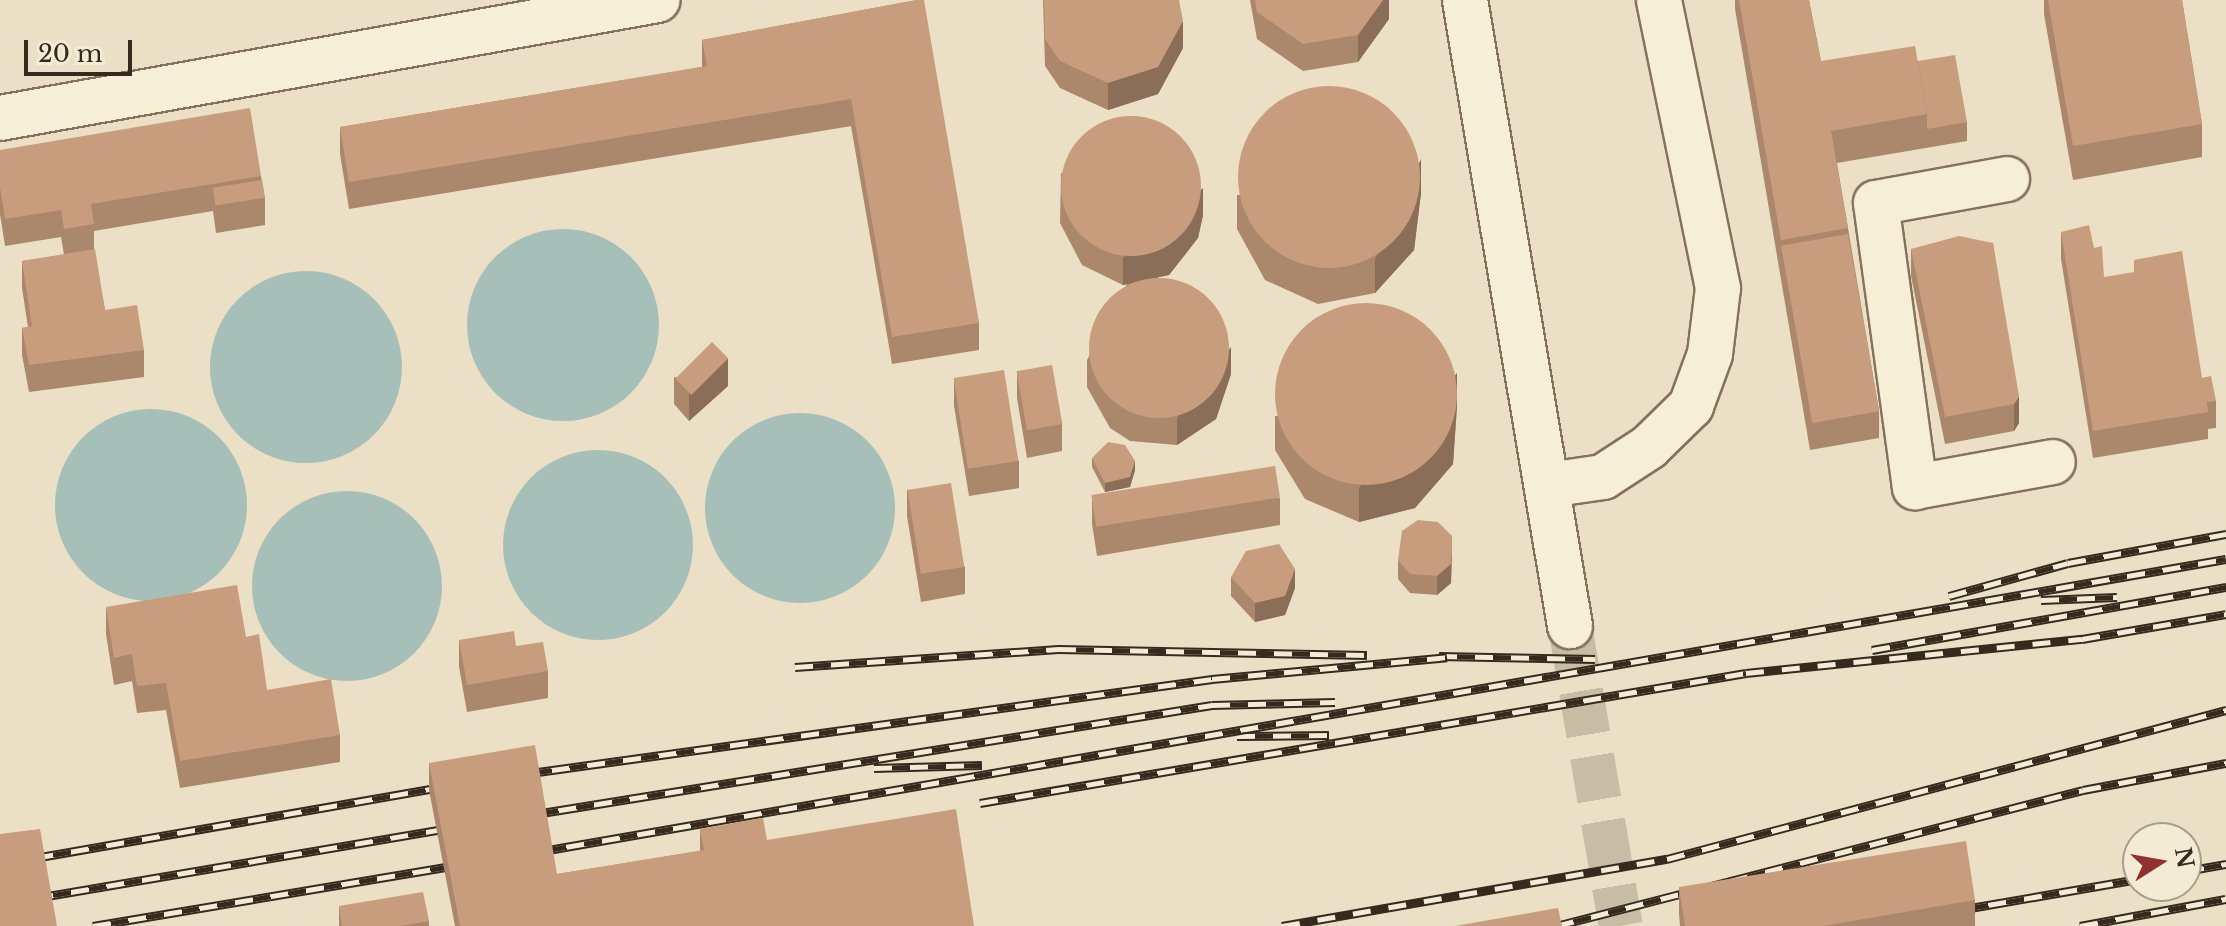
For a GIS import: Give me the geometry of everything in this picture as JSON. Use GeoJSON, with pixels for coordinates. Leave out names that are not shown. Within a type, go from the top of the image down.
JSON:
{"type":"FeatureCollection","features":[{"type":"Feature","properties":{"kind":"street"},"geometry":{"type":"LineString","coordinates":[[0,118],[658,0]]}},
{"type":"Feature","properties":{"kind":"street"},"geometry":{"type":"LineString","coordinates":[[1465,0],[1570,626]]}},
{"type":"Feature","properties":{"kind":"street"},"geometry":{"type":"LineString","coordinates":[[1548,485],[1603,477],[1649,447],[1691,406],[1710,354],[1718,288],[1659,0]]}},
{"type":"Feature","properties":{"kind":"street"},"geometry":{"type":"LineString","coordinates":[[2007,179],[1876,203],[1915,487],[2053,462]]}},
{"type":"Feature","properties":{"kind":"water"},"geometry":{"type":"Polygon","coordinates":[[[563,229],[600,237],[631,257],[651,288],[659,325],[651,362],[631,393],[600,413],[563,421],[526,413],[495,393],[475,362],[467,325],[475,288],[495,257],[526,237],[563,229]]]}},
{"type":"Feature","properties":{"kind":"water"},"geometry":{"type":"Polygon","coordinates":[[[306,271],[343,279],[374,299],[394,330],[402,367],[394,404],[374,435],[343,455],[306,463],[269,455],[238,435],[218,404],[210,367],[218,330],[238,299],[269,279],[306,271]]]}},
{"type":"Feature","properties":{"kind":"water"},"geometry":{"type":"Polygon","coordinates":[[[151,409],[188,416],[219,437],[240,468],[247,505],[240,542],[219,573],[188,594],[151,601],[114,594],[83,573],[62,542],[55,505],[62,468],[83,437],[114,416],[151,409]]]}},
{"type":"Feature","properties":{"kind":"water"},"geometry":{"type":"Polygon","coordinates":[[[800,413],[819,414],[837,420],[867,441],[888,471],[894,489],[894,527],[888,545],[867,575],[837,596],[819,602],[800,603],[781,602],[763,596],[733,575],[712,545],[706,527],[705,508],[706,489],[712,471],[733,441],[763,420],[781,414],[800,413]]]}},
{"type":"Feature","properties":{"kind":"water"},"geometry":{"type":"Polygon","coordinates":[[[598,450],[634,457],[665,478],[686,509],[693,545],[686,581],[665,612],[634,633],[598,640],[562,633],[531,612],[510,581],[503,545],[510,509],[531,478],[562,457],[598,450]]]}},
{"type":"Feature","properties":{"kind":"water"},"geometry":{"type":"Polygon","coordinates":[[[347,491],[383,498],[414,519],[435,550],[442,586],[435,622],[414,653],[383,674],[347,681],[311,674],[280,653],[259,622],[252,586],[259,550],[280,519],[311,498],[347,491]]]}},
{"type":"Feature","properties":{"kind":"building"},"geometry":{"type":"Polygon","coordinates":[[[924,0],[979,323],[892,337],[851,99],[349,182],[340,127],[707,66],[702,40],[924,0]]]}},
{"type":"Feature","properties":{"kind":"building"},"geometry":{"type":"Polygon","coordinates":[[[1044,0],[1179,0],[1183,21],[1158,67],[1108,83],[1060,61],[1045,39],[1044,0]]]}},
{"type":"Feature","properties":{"kind":"building"},"geometry":{"type":"Polygon","coordinates":[[[1255,0],[1383,0],[1358,35],[1303,44],[1257,12],[1255,0]]]}},
{"type":"Feature","properties":{"kind":"building"},"geometry":{"type":"Polygon","coordinates":[[[1739,0],[1809,0],[1821,61],[1915,46],[1927,114],[1831,131],[1848,228],[1781,240],[1739,0]]]}},
{"type":"Feature","properties":{"kind":"building"},"geometry":{"type":"Polygon","coordinates":[[[2048,0],[2182,0],[2202,124],[2073,146],[2048,0]]]}},
{"type":"Feature","properties":{"kind":"building"},"geometry":{"type":"Polygon","coordinates":[[[1955,55],[1967,122],[1927,129],[1918,61],[1955,55]]]}},
{"type":"Feature","properties":{"kind":"building"},"geometry":{"type":"Polygon","coordinates":[[[1329,86],[1364,93],[1380,101],[1393,113],[1405,126],[1413,142],[1420,177],[1413,212],[1405,228],[1393,241],[1380,253],[1364,261],[1329,268],[1294,261],[1278,253],[1265,241],[1253,228],[1245,212],[1238,177],[1245,142],[1253,126],[1265,113],[1278,101],[1294,93],[1329,86]]]}},
{"type":"Feature","properties":{"kind":"building"},"geometry":{"type":"Polygon","coordinates":[[[250,108],[261,176],[91,204],[94,224],[64,229],[61,210],[5,219],[0,187],[0,150],[250,108]]]}},
{"type":"Feature","properties":{"kind":"building"},"geometry":{"type":"Polygon","coordinates":[[[1131,116],[1158,122],[1180,137],[1195,159],[1201,186],[1195,213],[1180,235],[1158,250],[1131,256],[1104,250],[1082,235],[1067,213],[1061,186],[1067,159],[1082,137],[1104,122],[1131,116]]]}},
{"type":"Feature","properties":{"kind":"building"},"geometry":{"type":"Polygon","coordinates":[[[262,180],[265,198],[215,206],[213,188],[262,180]]]}},
{"type":"Feature","properties":{"kind":"building"},"geometry":{"type":"Polygon","coordinates":[[[2089,225],[2094,248],[2102,246],[2104,277],[2134,272],[2134,260],[2182,251],[2202,378],[2211,376],[2216,401],[2207,402],[2208,412],[2093,431],[2061,232],[2089,225]]]}},
{"type":"Feature","properties":{"kind":"building"},"geometry":{"type":"Polygon","coordinates":[[[1848,234],[1879,411],[1812,423],[1781,246],[1848,234]]]}},
{"type":"Feature","properties":{"kind":"building"},"geometry":{"type":"Polygon","coordinates":[[[1959,236],[1993,243],[2019,396],[2014,404],[1945,417],[1911,249],[1959,236]]]}},
{"type":"Feature","properties":{"kind":"building"},"geometry":{"type":"Polygon","coordinates":[[[95,249],[105,310],[137,305],[144,350],[29,365],[22,328],[32,326],[22,261],[95,249]]]}},
{"type":"Feature","properties":{"kind":"building"},"geometry":{"type":"Polygon","coordinates":[[[1159,278],[1186,283],[1209,298],[1224,321],[1229,348],[1224,375],[1209,398],[1186,413],[1159,418],[1132,413],[1109,398],[1094,375],[1089,348],[1094,321],[1109,298],[1132,283],[1159,278]]]}},
{"type":"Feature","properties":{"kind":"building"},"geometry":{"type":"Polygon","coordinates":[[[1366,303],[1401,310],[1430,330],[1450,359],[1457,394],[1450,429],[1430,458],[1401,478],[1366,485],[1331,478],[1302,458],[1282,429],[1275,394],[1282,359],[1302,330],[1331,310],[1366,303]]]}},
{"type":"Feature","properties":{"kind":"building"},"geometry":{"type":"Polygon","coordinates":[[[712,342],[728,358],[691,395],[675,379],[712,342]]]}},
{"type":"Feature","properties":{"kind":"building"},"geometry":{"type":"Polygon","coordinates":[[[1052,365],[1062,424],[1027,430],[1017,371],[1052,365]]]}},
{"type":"Feature","properties":{"kind":"building"},"geometry":{"type":"Polygon","coordinates":[[[1004,370],[1018,461],[968,469],[954,378],[1004,370]]]}},
{"type":"Feature","properties":{"kind":"building"},"geometry":{"type":"Polygon","coordinates":[[[1108,442],[1125,445],[1135,461],[1130,477],[1105,483],[1092,458],[1108,442]]]}},
{"type":"Feature","properties":{"kind":"building"},"geometry":{"type":"Polygon","coordinates":[[[1275,466],[1280,498],[1096,527],[1091,495],[1275,466]]]}},
{"type":"Feature","properties":{"kind":"building"},"geometry":{"type":"Polygon","coordinates":[[[951,483],[964,567],[921,574],[908,490],[951,483]]]}},
{"type":"Feature","properties":{"kind":"building"},"geometry":{"type":"Polygon","coordinates":[[[1418,520],[1438,522],[1452,536],[1451,564],[1437,576],[1410,574],[1398,560],[1402,531],[1418,520]]]}},
{"type":"Feature","properties":{"kind":"building"},"geometry":{"type":"Polygon","coordinates":[[[1279,544],[1295,569],[1285,596],[1255,603],[1231,577],[1246,551],[1279,544]]]}},
{"type":"Feature","properties":{"kind":"building"},"geometry":{"type":"Polygon","coordinates":[[[237,585],[246,637],[259,634],[267,690],[331,679],[340,735],[180,761],[166,683],[137,686],[132,654],[114,658],[106,607],[237,585]]]}},
{"type":"Feature","properties":{"kind":"building"},"geometry":{"type":"Polygon","coordinates":[[[514,631],[516,646],[543,642],[548,671],[467,685],[459,640],[514,631]]]}},
{"type":"Feature","properties":{"kind":"building"},"geometry":{"type":"Polygon","coordinates":[[[535,745],[557,874],[704,850],[700,829],[763,818],[767,840],[956,809],[974,926],[460,926],[429,763],[535,745]]]}},
{"type":"Feature","properties":{"kind":"building"},"geometry":{"type":"Polygon","coordinates":[[[40,829],[57,926],[0,926],[0,834],[40,829]]]}},
{"type":"Feature","properties":{"kind":"building"},"geometry":{"type":"Polygon","coordinates":[[[1966,841],[1975,900],[1823,926],[1685,926],[1679,887],[1966,841]]]}},
{"type":"Feature","properties":{"kind":"building"},"geometry":{"type":"Polygon","coordinates":[[[423,892],[429,921],[400,926],[342,926],[339,906],[423,892]]]}},
{"type":"Feature","properties":{"kind":"building"},"geometry":{"type":"Polygon","coordinates":[[[1558,908],[1562,926],[1455,926],[1558,908]]]}},
{"type":"Feature","properties":{"kind":"tunnel"},"geometry":{"type":"LineString","coordinates":[[1570,626],[1621,926]]}},
{"type":"Feature","properties":{"kind":"railway"},"geometry":{"type":"LineString","coordinates":[[1949,596],[2068,563],[2226,534]]}},
{"type":"Feature","properties":{"kind":"railway"},"geometry":{"type":"LineString","coordinates":[[531,853],[2226,559]]}},
{"type":"Feature","properties":{"kind":"railway"},"geometry":{"type":"LineString","coordinates":[[1872,650],[2226,587]]}},
{"type":"Feature","properties":{"kind":"railway"},"geometry":{"type":"LineString","coordinates":[[2041,600],[2117,597]]}},
{"type":"Feature","properties":{"kind":"railway"},"geometry":{"type":"LineString","coordinates":[[980,803],[1746,673],[2082,639],[2226,614]]}},
{"type":"Feature","properties":{"kind":"railway"},"geometry":{"type":"LineString","coordinates":[[795,667],[1058,649],[1367,655]]}},
{"type":"Feature","properties":{"kind":"railway"},"geometry":{"type":"LineString","coordinates":[[1439,656],[1595,659]]}},
{"type":"Feature","properties":{"kind":"railway"},"geometry":{"type":"LineString","coordinates":[[516,775],[1212,679],[1447,657]]}},
{"type":"Feature","properties":{"kind":"railway"},"geometry":{"type":"LineString","coordinates":[[523,816],[1212,705],[1335,702]]}},
{"type":"Feature","properties":{"kind":"railway"},"geometry":{"type":"LineString","coordinates":[[1282,926],[1667,859],[2226,710]]}},
{"type":"Feature","properties":{"kind":"railway"},"geometry":{"type":"LineString","coordinates":[[1237,736],[1329,735]]}},
{"type":"Feature","properties":{"kind":"railway"},"geometry":{"type":"LineString","coordinates":[[1556,926],[2083,790],[2226,763]]}},
{"type":"Feature","properties":{"kind":"railway"},"geometry":{"type":"LineString","coordinates":[[874,768],[982,765]]}},
{"type":"Feature","properties":{"kind":"railway"},"geometry":{"type":"LineString","coordinates":[[0,864],[449,786]]}},
{"type":"Feature","properties":{"kind":"railway"},"geometry":{"type":"LineString","coordinates":[[0,904],[460,826]]}},
{"type":"Feature","properties":{"kind":"railway"},"geometry":{"type":"LineString","coordinates":[[93,926],[464,864]]}},
{"type":"Feature","properties":{"kind":"railway"},"geometry":{"type":"LineString","coordinates":[[2202,868],[2226,864]]}},
{"type":"Feature","properties":{"kind":"railway"},"geometry":{"type":"LineString","coordinates":[[1953,911],[2122,882]]}},
{"type":"Feature","properties":{"kind":"railway"},"geometry":{"type":"LineString","coordinates":[[2080,926],[2226,899]]}}]}
